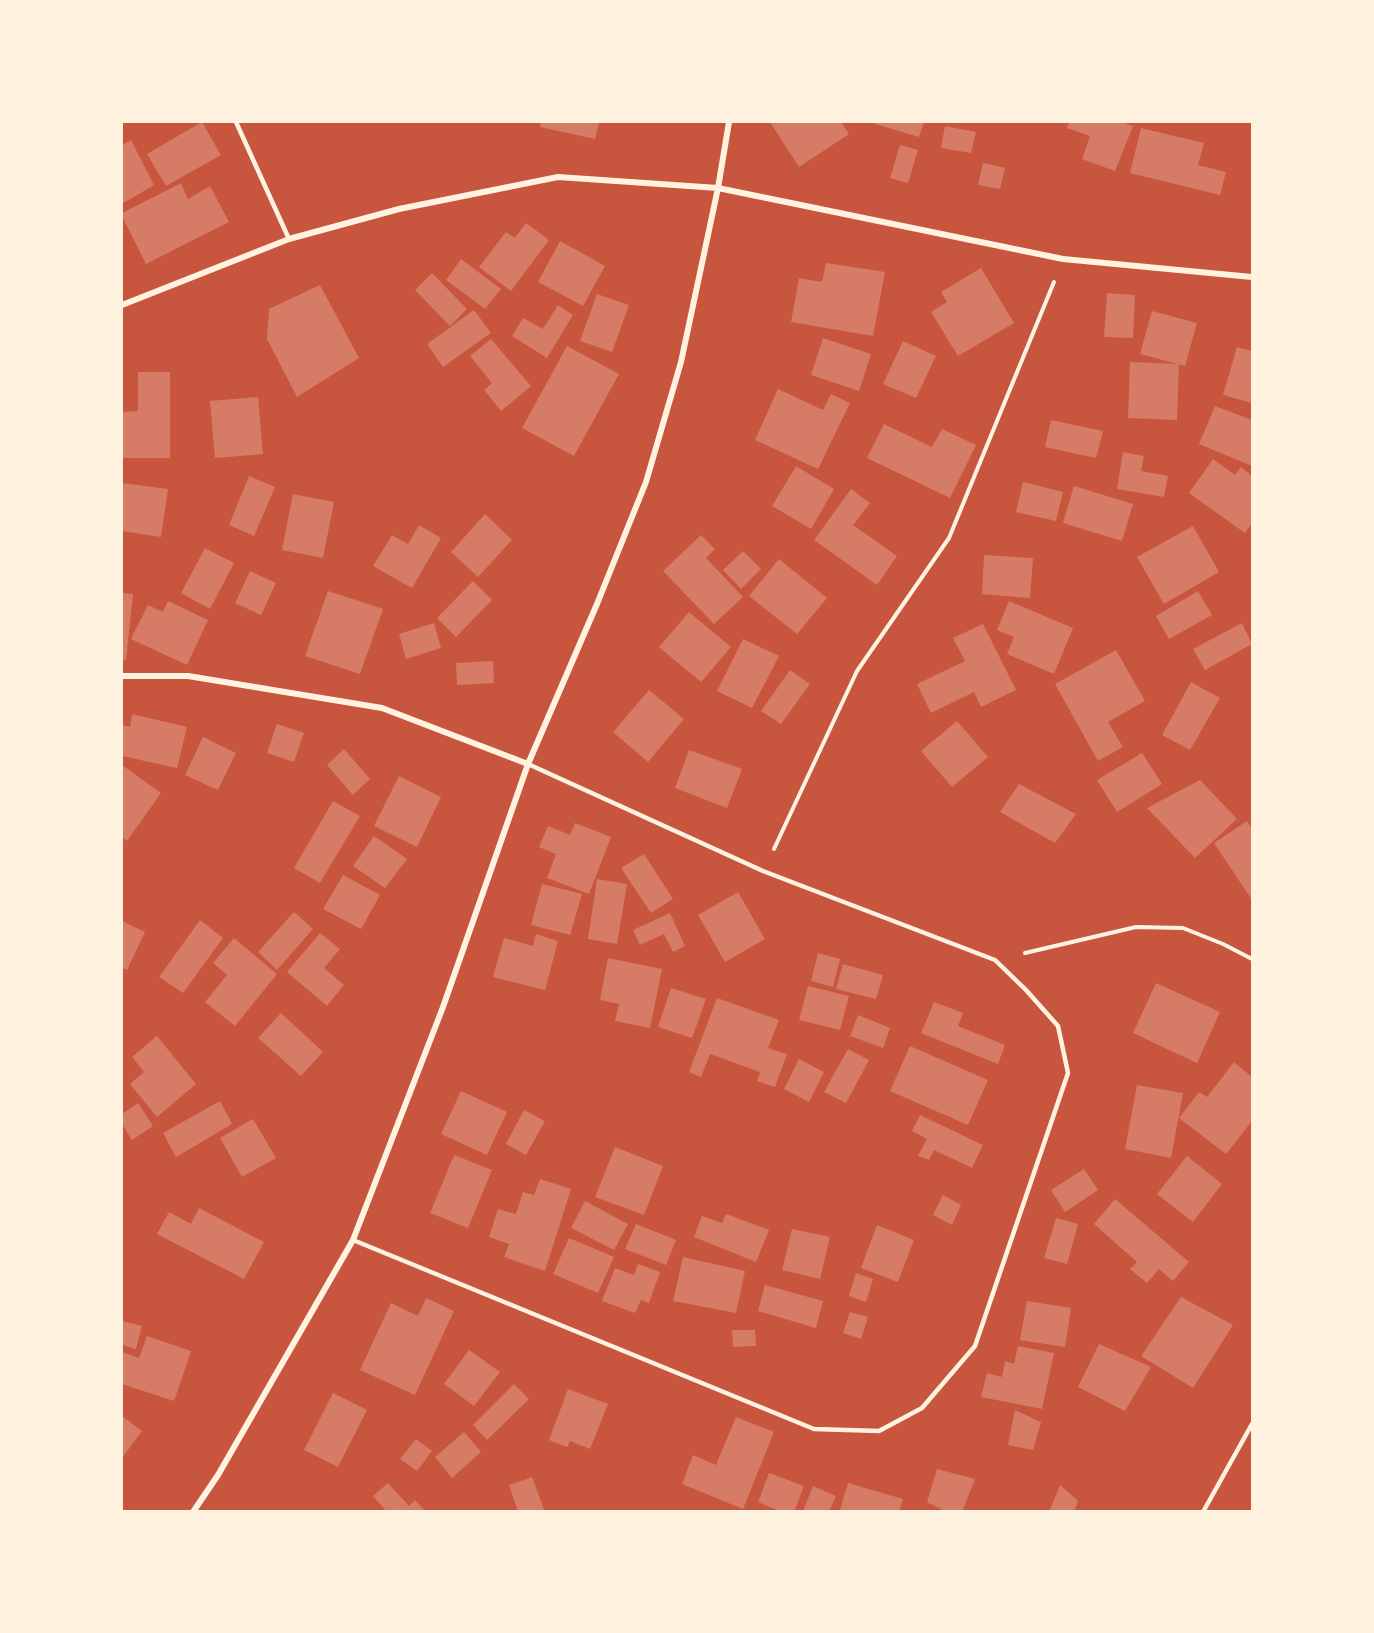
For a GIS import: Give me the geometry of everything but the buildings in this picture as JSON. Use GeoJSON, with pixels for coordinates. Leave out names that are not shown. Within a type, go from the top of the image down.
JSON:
{"type":"FeatureCollection","features":[{"type":"Feature","properties":{"kind":"street"},"geometry":{"type":"LineString","coordinates":[[193,1512],[218,1475],[353,1240],[443,1007],[528,764],[597,604],[646,482],[681,362],[718,188],[729,122]]}},
{"type":"Feature","properties":{"kind":"street"},"geometry":{"type":"LineString","coordinates":[[122,305],[290,239],[399,209],[558,177],[718,188],[1063,259],[1252,277]]}},
{"type":"Feature","properties":{"kind":"street"},"geometry":{"type":"LineString","coordinates":[[122,676],[188,676],[382,708],[528,764]]}},
{"type":"Feature","properties":{"kind":"lane"},"geometry":{"type":"LineString","coordinates":[[236,122],[290,239]]}},
{"type":"Feature","properties":{"kind":"lane"},"geometry":{"type":"LineString","coordinates":[[353,1240],[814,1429],[879,1431],[922,1408],[975,1347],[1068,1073],[1058,1026],[995,960],[763,871],[528,764]]}},
{"type":"Feature","properties":{"kind":"lane"},"geometry":{"type":"LineString","coordinates":[[1203,1512],[1252,1424]]}},
{"type":"Feature","properties":{"kind":"path"},"geometry":{"type":"LineString","coordinates":[[763,871],[857,672],[950,538],[1063,259]]}},
{"type":"Feature","properties":{"kind":"path"},"geometry":{"type":"LineString","coordinates":[[995,960],[1136,927],[1183,928],[1252,959]]}}]}
